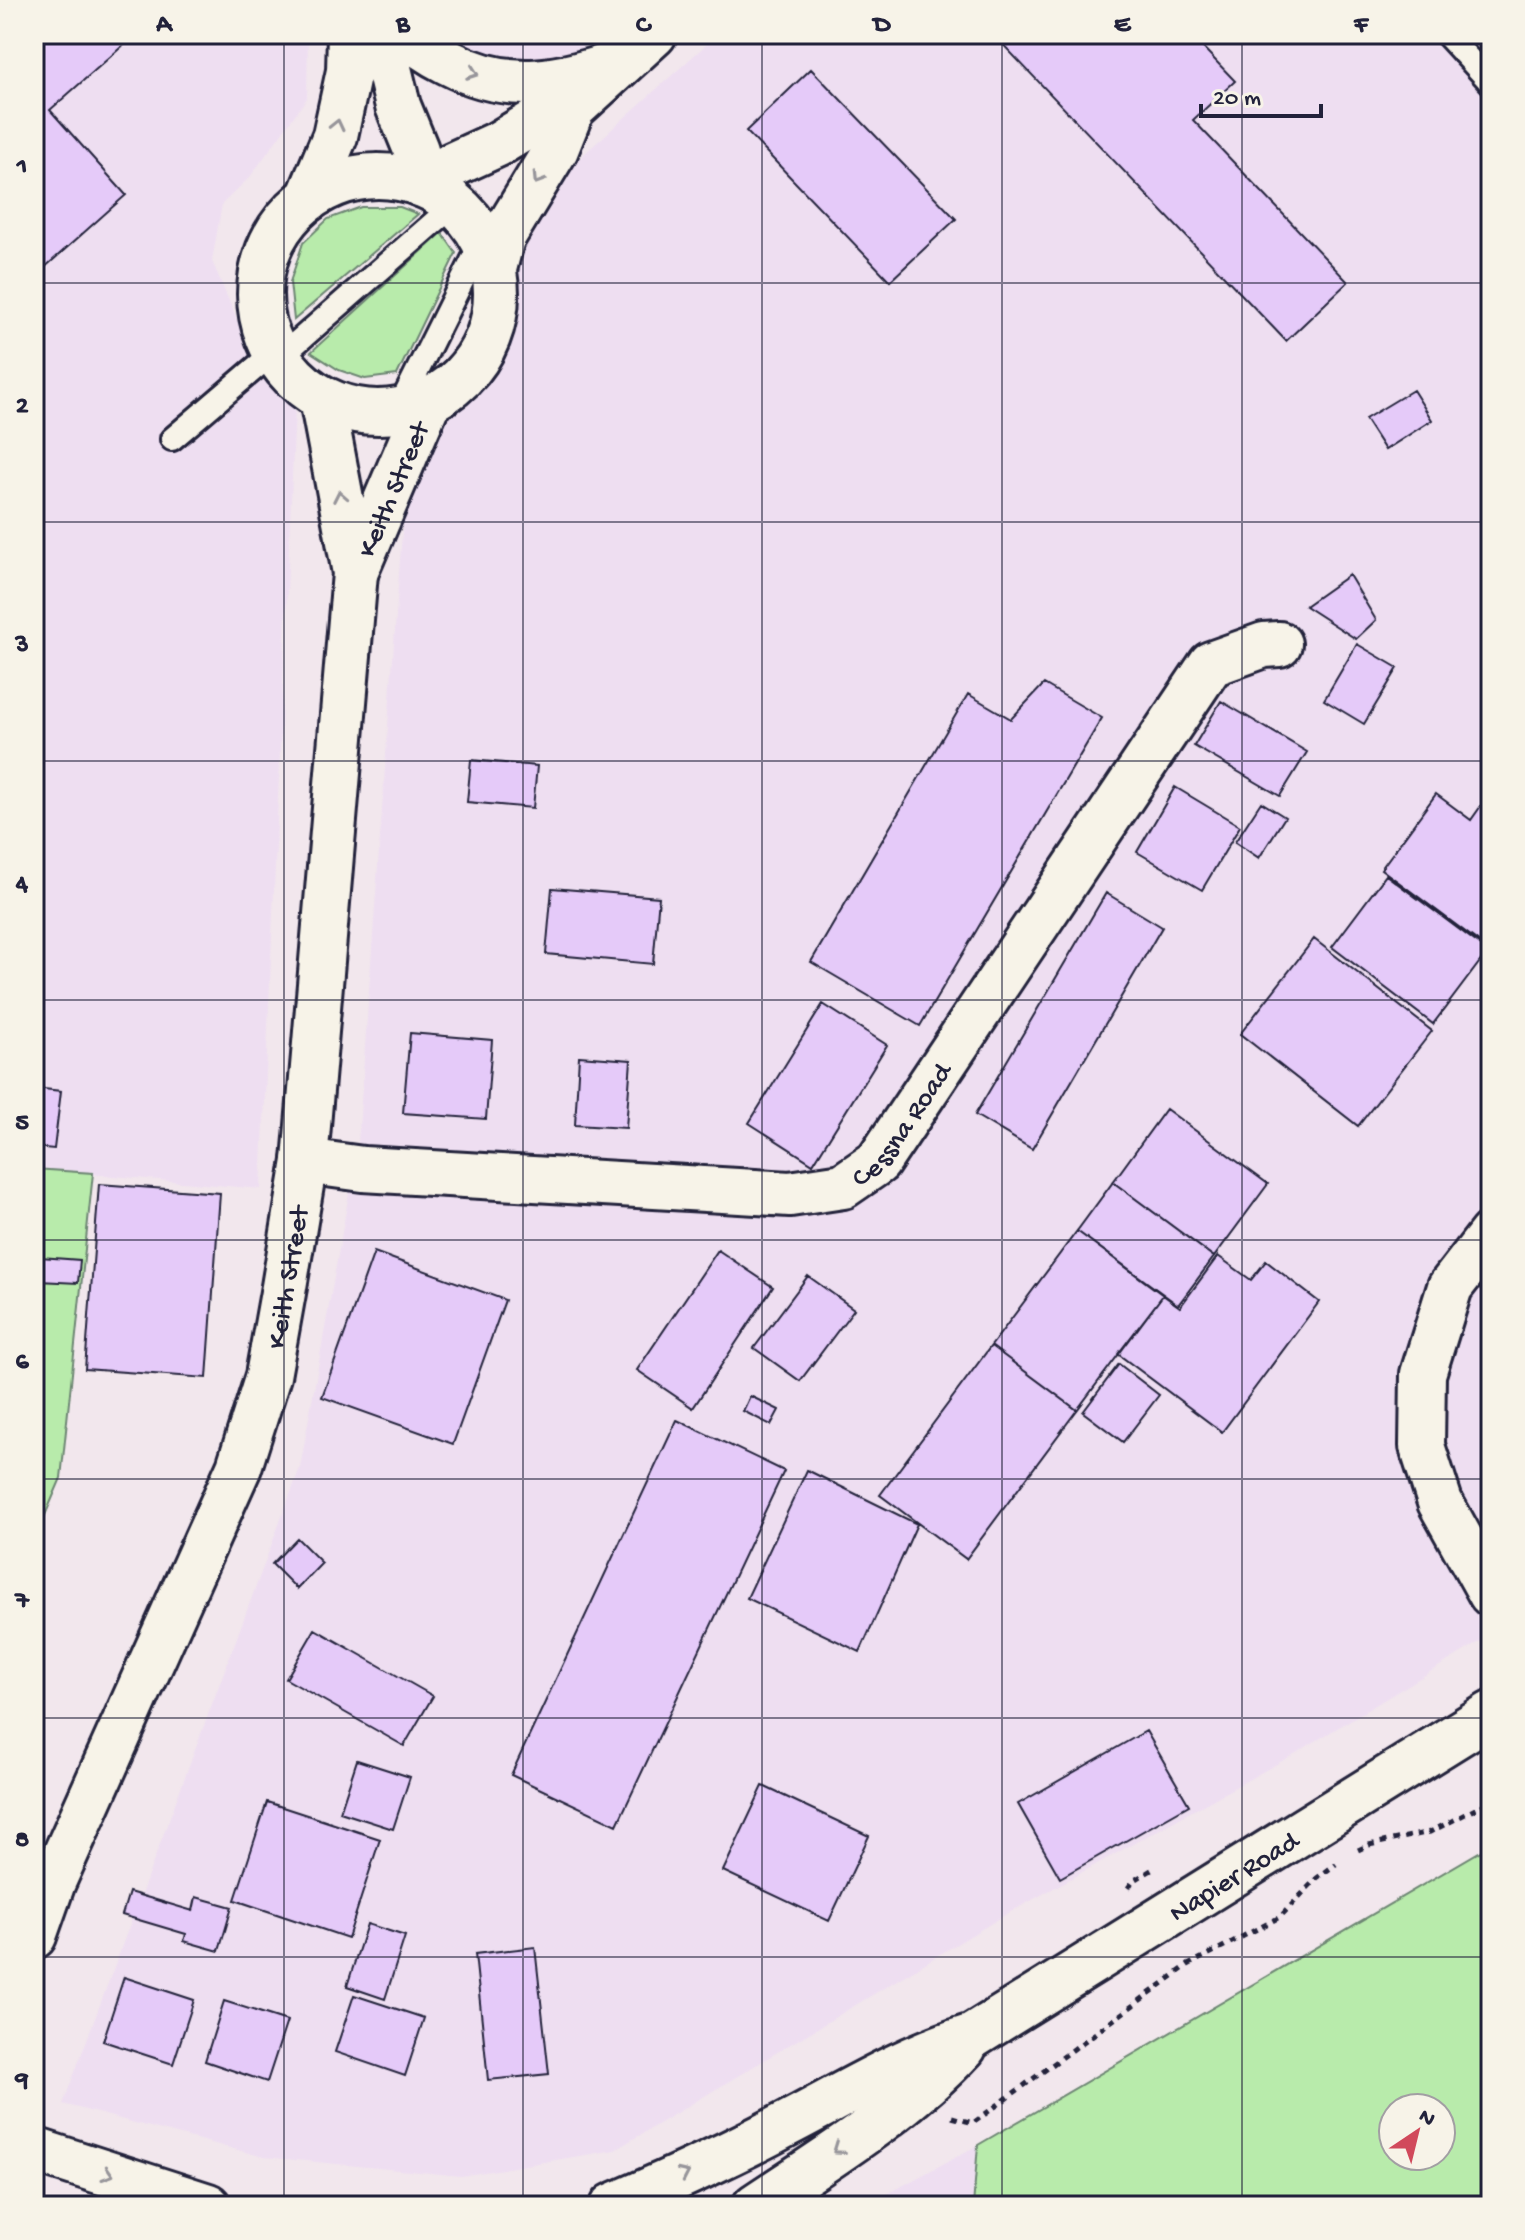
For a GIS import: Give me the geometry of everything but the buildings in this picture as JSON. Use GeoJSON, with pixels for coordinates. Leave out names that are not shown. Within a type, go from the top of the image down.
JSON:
{"type":"FeatureCollection","features":[{"type":"Feature","properties":{"kind":"main road"},"geometry":{"type":"LineString","coordinates":[[309,198],[335,136],[349,71],[350,34]]}},
{"type":"Feature","properties":{"kind":"main road"},"geometry":{"type":"LineString","coordinates":[[383,34],[398,106],[416,150],[434,191],[489,254],[497,301],[491,333],[482,352],[455,386],[412,407],[371,413],[322,399],[297,382],[276,355],[264,325],[260,296],[262,267],[273,240],[288,217],[309,198],[335,184],[364,177],[393,177],[434,191]]}},
{"type":"Feature","properties":{"kind":"main road"},"geometry":{"type":"LineString","coordinates":[[407,34],[421,48],[458,67],[492,79],[520,83],[580,76],[639,48]]}},
{"type":"Feature","properties":{"kind":"main road"},"geometry":{"type":"LineString","coordinates":[[434,191],[452,165],[498,144],[533,123],[572,109],[639,48]]}},
{"type":"Feature","properties":{"kind":"main road"},"geometry":{"type":"LineString","coordinates":[[489,254],[556,149],[572,109]]}},
{"type":"Feature","properties":{"kind":"main road","name":"Keith Street"},"geometry":{"type":"LineString","coordinates":[[322,399],[355,573]]}},
{"type":"Feature","properties":{"kind":"main road","name":"Keith Street"},"geometry":{"type":"LineString","coordinates":[[34,1936],[53,1882],[239,1467],[268,1376],[305,1161],[355,573],[412,407]]}},
{"type":"Feature","properties":{"kind":"main road","name":"Cessna Road"},"geometry":{"type":"LineString","coordinates":[[305,1161],[363,1169],[790,1194],[843,1186],[878,1162],[1211,664],[1264,645],[1279,644]]}},
{"type":"Feature","properties":{"kind":"main road"},"geometry":{"type":"LineString","coordinates":[[1491,1234],[1450,1287],[1423,1374],[1422,1446],[1440,1502],[1491,1594]]}},
{"type":"Feature","properties":{"kind":"main road","name":"Napier Road"},"geometry":{"type":"LineString","coordinates":[[613,2206],[775,2131],[915,2057],[973,2036],[1491,1714]]}},
{"type":"Feature","properties":{"kind":"main road","name":"Napier Road"},"geometry":{"type":"LineString","coordinates":[[755,2206],[905,2101],[939,2073],[973,2036]]}},
{"type":"Feature","properties":{"kind":"main road"},"geometry":{"type":"LineString","coordinates":[[34,2150],[208,2206]]}},
{"type":"Feature","properties":{"kind":"lane"},"geometry":{"type":"LineString","coordinates":[[1446,34],[1491,83]]}},
{"type":"Feature","properties":{"kind":"lane"},"geometry":{"type":"LineString","coordinates":[[172,439],[276,355],[434,191]]}},
{"type":"Feature","properties":{"kind":"path"},"geometry":{"type":"LineString","coordinates":[[1348,1855],[1369,1845],[1430,1832],[1491,1801]]}},
{"type":"Feature","properties":{"kind":"path"},"geometry":{"type":"LineString","coordinates":[[955,2118],[973,2123],[1188,1965],[1280,1917],[1317,1878],[1337,1863]]}},
{"type":"Feature","properties":{"kind":"path"},"geometry":{"type":"LineString","coordinates":[[1224,1935],[1229,1943]]}},
{"type":"Feature","properties":{"kind":"shaded area"},"geometry":{"type":"Polygon","coordinates":[[[34,34],[308,34],[307,98],[250,177],[222,204],[212,261],[252,355],[295,408],[261,1189],[34,1169],[34,34]]]}},
{"type":"Feature","properties":{"kind":"shaded area"},"geometry":{"type":"Polygon","coordinates":[[[445,34],[596,34],[578,52],[497,64],[445,34]]]}},
{"type":"Feature","properties":{"kind":"shaded area"},"geometry":{"type":"Polygon","coordinates":[[[718,34],[1491,34],[1491,1635],[1291,1756],[1005,1915],[615,2150],[461,2176],[264,2157],[63,2104],[300,1468],[358,1143],[409,435],[535,198],[718,34]]]}},
{"type":"Feature","properties":{"kind":"shaded area"},"geometry":{"type":"Polygon","coordinates":[[[978,2145],[973,2206],[865,2206],[978,2145]]]}},
{"type":"Feature","properties":{"kind":"green space"},"geometry":{"type":"Polygon","coordinates":[[[361,207],[400,207],[418,214],[294,320],[290,282],[303,243],[328,219],[361,207]]]}},
{"type":"Feature","properties":{"kind":"green space"},"geometry":{"type":"Polygon","coordinates":[[[442,233],[456,253],[397,375],[365,379],[339,370],[311,352],[442,233]]]}},
{"type":"Feature","properties":{"kind":"green space"},"geometry":{"type":"Polygon","coordinates":[[[34,1169],[93,1173],[61,1478],[34,1541],[34,1169]]]}},
{"type":"Feature","properties":{"kind":"green space"},"geometry":{"type":"Polygon","coordinates":[[[1491,1845],[1491,2206],[973,2206],[978,2145],[1491,1845]]]}}]}
